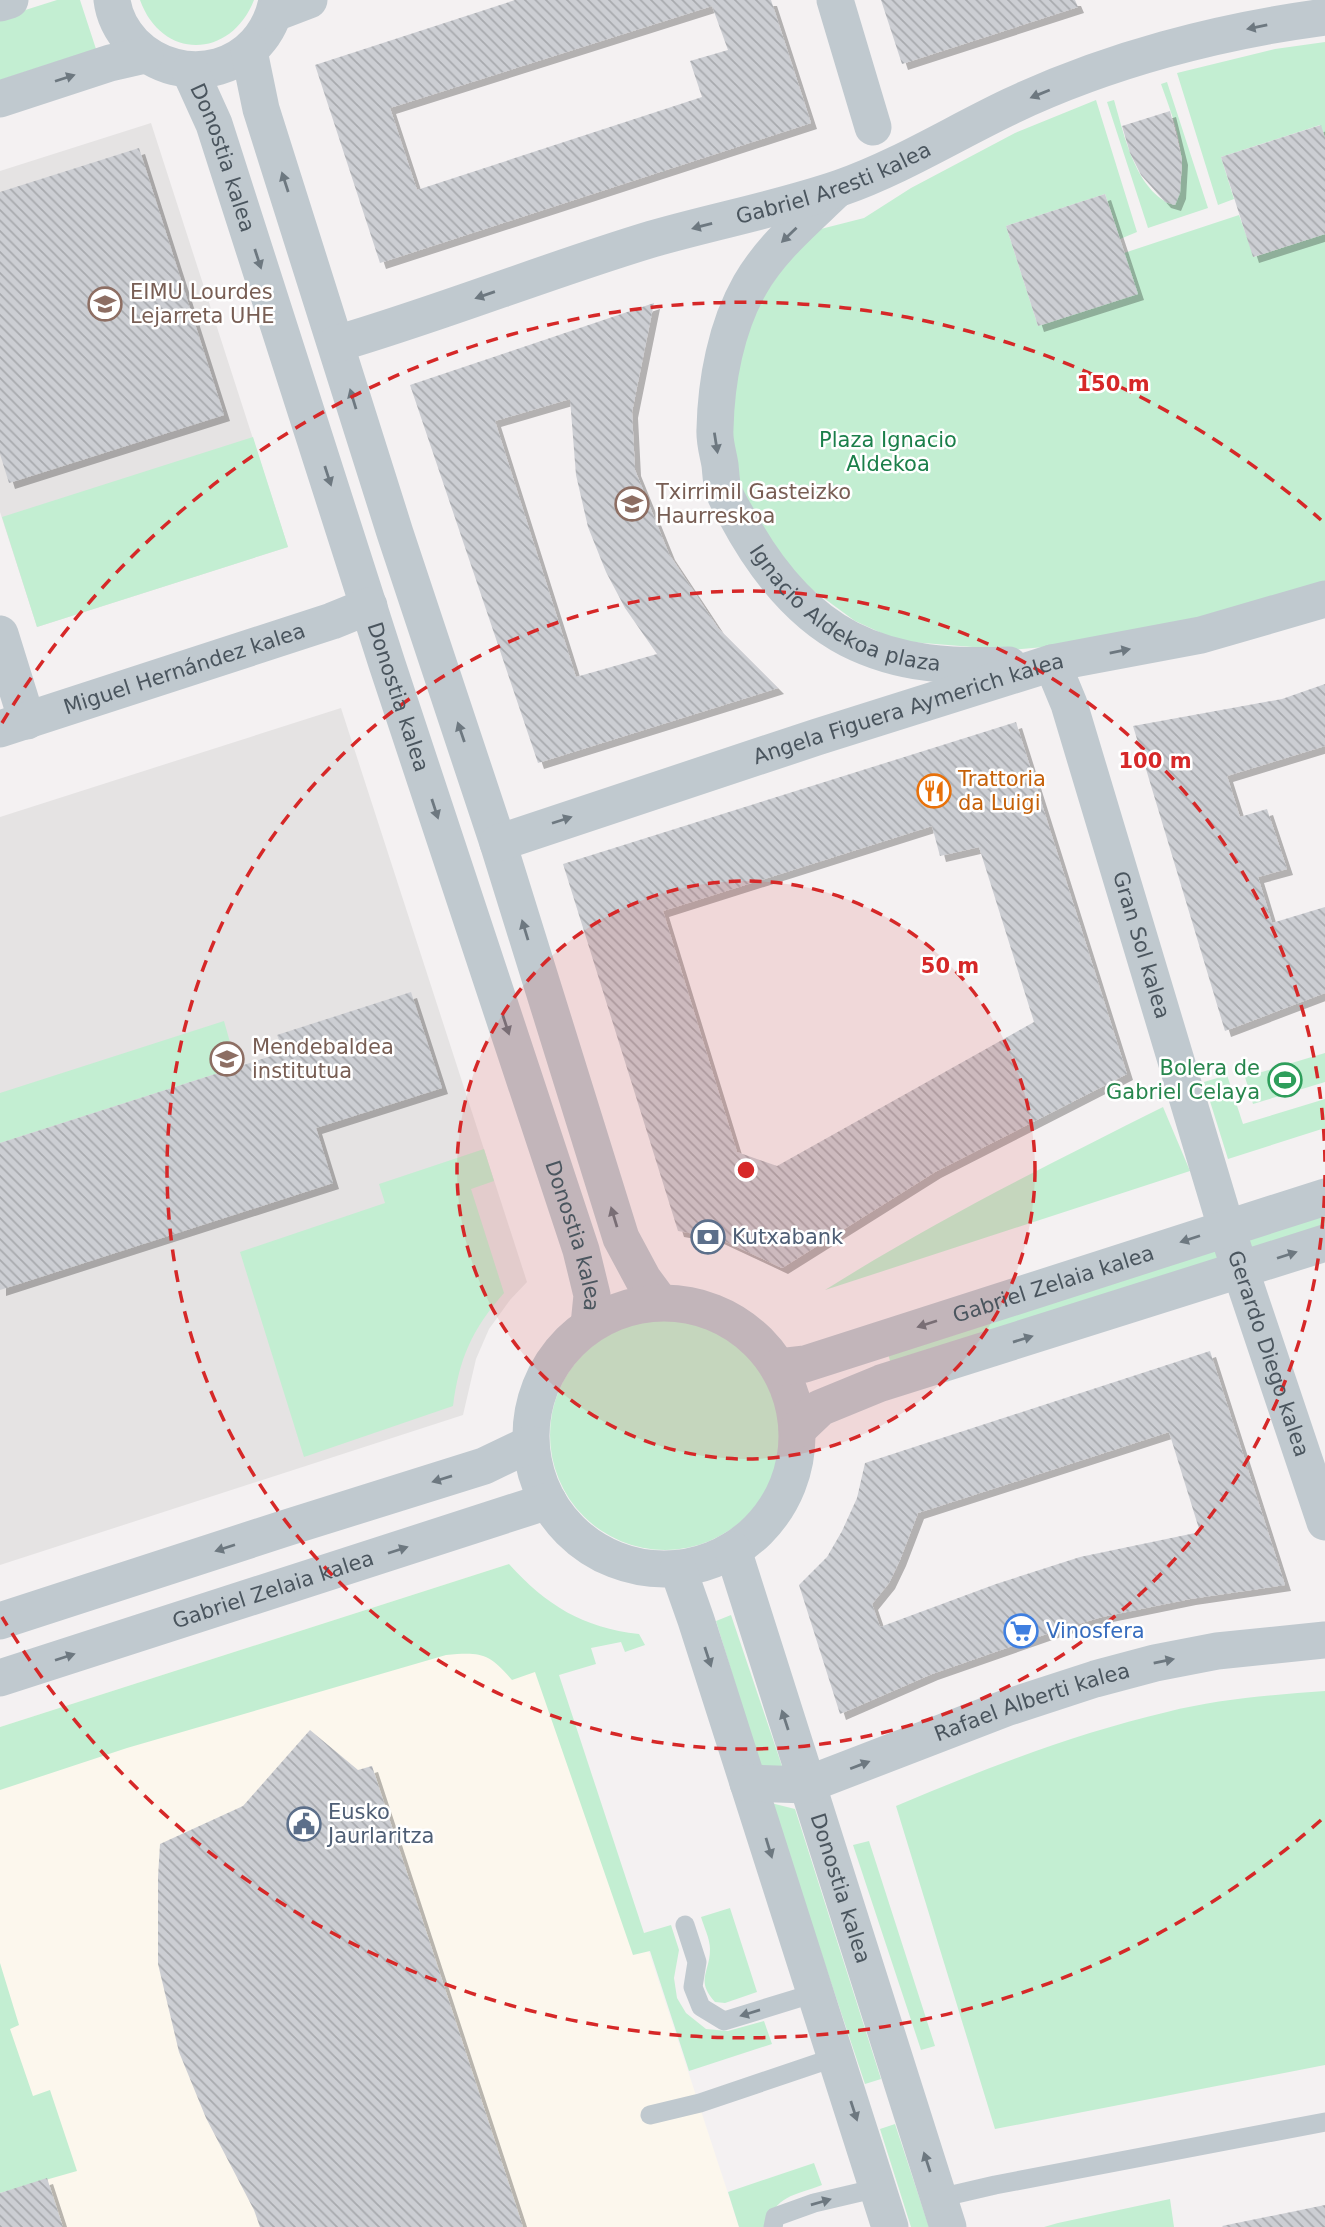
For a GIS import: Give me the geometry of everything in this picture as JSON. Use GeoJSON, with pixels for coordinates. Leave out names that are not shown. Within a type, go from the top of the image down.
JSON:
{"type":"FeatureCollection","features":[{"type":"Feature","properties":{"kind":"street"},"geometry":{"type":"LineString","coordinates":[[0,3],[10,0]]}},
{"type":"Feature","properties":{"kind":"street"},"geometry":{"type":"LineString","coordinates":[[112,0],[113,10],[125,35],[145,55],[166,66],[190,71],[222,66],[249,51],[264,33],[276,6],[309,0]]}},
{"type":"Feature","properties":{"kind":"street"},"geometry":{"type":"LineString","coordinates":[[835,0],[873,127]]}},
{"type":"Feature","properties":{"kind":"street","name":"Gabriel Aresti kalea"},"geometry":{"type":"LineString","coordinates":[[336,344],[651,239],[839,188],[888,168],[1013,105],[1071,81],[1197,40],[1267,25],[1325,18]]}},
{"type":"Feature","properties":{"kind":"street"},"geometry":{"type":"LineString","coordinates":[[249,51],[261,109],[433,650],[498,843],[621,1238],[643,1279],[660,1302]]}},
{"type":"Feature","properties":{"kind":"street"},"geometry":{"type":"LineString","coordinates":[[0,99],[110,63],[145,55]]}},
{"type":"Feature","properties":{"kind":"street","name":"Donostia kalea"},"geometry":{"type":"LineString","coordinates":[[190,71],[214,124],[580,1250],[592,1294],[589,1325]]}},
{"type":"Feature","properties":{"kind":"street","name":"Ignacio Aldekoa plaza"},"geometry":{"type":"LineString","coordinates":[[839,188],[783,241],[764,263],[749,287],[737,315],[719,381],[714,431],[723,491],[751,542],[791,594],[818,618],[848,638],[918,663],[983,666],[1052,663]]}},
{"type":"Feature","properties":{"kind":"street","name":"Angela Figuera Aymerich kalea"},"geometry":{"type":"LineString","coordinates":[[498,843],[803,741],[1052,663],[1201,635],[1325,599]]}},
{"type":"Feature","properties":{"kind":"street","name":"Miguel Hernández kalea"},"geometry":{"type":"LineString","coordinates":[[13,725],[332,621],[369,606]]}},
{"type":"Feature","properties":{"kind":"street"},"geometry":{"type":"LineString","coordinates":[[0,634],[13,725]]}},
{"type":"Feature","properties":{"kind":"street","name":"Gran Sol kalea"},"geometry":{"type":"LineString","coordinates":[[1052,663],[1069,704],[1226,1227]]}},
{"type":"Feature","properties":{"kind":"street","name":"Gabriel Zelaia kalea"},"geometry":{"type":"LineString","coordinates":[[779,1367],[805,1364],[1325,1197]]}},
{"type":"Feature","properties":{"kind":"street","name":"Gerardo Diego kalea"},"geometry":{"type":"LineString","coordinates":[[1226,1227],[1325,1522]]}},
{"type":"Feature","properties":{"kind":"street","name":"Gabriel Zelaia kalea"},"geometry":{"type":"LineString","coordinates":[[798,1429],[820,1408],[847,1395],[1325,1243]]}},
{"type":"Feature","properties":{"kind":"street"},"geometry":{"type":"LineString","coordinates":[[660,1302],[696,1306],[729,1319],[757,1339],[779,1367],[793,1397],[798,1429],[795,1465],[783,1499],[761,1528],[733,1550],[706,1563],[678,1569],[647,1568],[617,1561],[589,1547],[566,1526],[548,1502],[536,1474],[530,1444],[536,1399],[544,1377],[563,1349],[589,1325],[623,1308],[660,1302]]}},
{"type":"Feature","properties":{"kind":"street"},"geometry":{"type":"LineString","coordinates":[[0,1621],[484,1466],[530,1444]]}},
{"type":"Feature","properties":{"kind":"street","name":"Gabriel Zelaia kalea"},"geometry":{"type":"LineString","coordinates":[[0,1678],[548,1502]]}},
{"type":"Feature","properties":{"kind":"street","name":"Donostia kalea"},"geometry":{"type":"LineString","coordinates":[[733,1550],[943,2212]]}},
{"type":"Feature","properties":{"kind":"street"},"geometry":{"type":"LineString","coordinates":[[678,1569],[890,2227]]}},
{"type":"Feature","properties":{"kind":"street","name":"Rafael Alberti kalea"},"geometry":{"type":"LineString","coordinates":[[748,1783],[806,1785],[1006,1708],[1155,1663],[1217,1651],[1325,1640]]}},
{"type":"Feature","properties":{"kind":"lane"},"geometry":{"type":"LineString","coordinates":[[685,1925],[697,1962],[693,1987],[701,2007],[724,2021],[816,1993]]}},
{"type":"Feature","properties":{"kind":"lane"},"geometry":{"type":"LineString","coordinates":[[650,2115],[700,2103],[836,2057]]}},
{"type":"Feature","properties":{"kind":"lane"},"geometry":{"type":"LineString","coordinates":[[943,2212],[1325,2122]]}},
{"type":"Feature","properties":{"kind":"lane"},"geometry":{"type":"LineString","coordinates":[[773,2227],[775,2217],[814,2203],[878,2188]]}},
{"type":"Feature","properties":{"kind":"shaded area","name":"EIMU Lourdes Lejarreta UHE"},"geometry":{"type":"Polygon","coordinates":[[[151,123],[288,547],[37,627],[0,512],[0,171],[151,123]]]}},
{"type":"Feature","properties":{"kind":"shaded area","name":"Mendebaldea institutua"},"geometry":{"type":"Polygon","coordinates":[[[341,708],[527,1282],[489,1329],[476,1359],[463,1415],[0,1565],[0,817],[341,708]]]}},
{"type":"Feature","properties":{"kind":"shaded area","name":"Eusko Jaurlaritza"},"geometry":{"type":"Polygon","coordinates":[[[509,1564],[530,1588],[739,2227],[0,2227],[0,1727],[509,1564]]]}},
{"type":"Feature","properties":{"kind":"green space"},"geometry":{"type":"Polygon","coordinates":[[[57,0],[80,0],[96,49],[0,80],[0,18],[57,0]]]}},
{"type":"Feature","properties":{"kind":"green space"},"geometry":{"type":"Polygon","coordinates":[[[140,0],[254,0],[243,19],[230,33],[214,42],[197,45],[180,42],[164,34],[150,20],[140,0]]]}},
{"type":"Feature","properties":{"kind":"green space"},"geometry":{"type":"Polygon","coordinates":[[[1325,42],[1325,138],[1320,125],[1221,157],[1234,199],[1218,205],[1177,73],[1275,49],[1325,42]]]}},
{"type":"Feature","properties":{"kind":"green space"},"geometry":{"type":"Polygon","coordinates":[[[1167,82],[1208,208],[1148,228],[1107,102],[1114,100],[1127,145],[1141,175],[1161,198],[1174,205],[1182,175],[1180,144],[1161,84],[1167,82]]]}},
{"type":"Feature","properties":{"kind":"green space","name":"Plaza Ignacio Aldekoa"},"geometry":{"type":"Polygon","coordinates":[[[1096,100],[1137,232],[1120,239],[1105,194],[1006,226],[1038,326],[1137,294],[1124,253],[1239,215],[1254,257],[1325,234],[1325,586],[1100,642],[1009,650],[899,641],[855,621],[791,574],[748,515],[731,456],[736,358],[754,310],[813,231],[864,218],[911,188],[1015,133],[1096,100]]]}},
{"type":"Feature","properties":{"kind":"green space"},"geometry":{"type":"Polygon","coordinates":[[[253,437],[288,547],[37,627],[2,517],[253,437]]]}},
{"type":"Feature","properties":{"kind":"green space"},"geometry":{"type":"Polygon","coordinates":[[[224,1021],[237,1067],[0,1143],[0,1093],[224,1021]]]}},
{"type":"Feature","properties":{"kind":"green space","name":"Bolera de Gabriel Celaya"},"geometry":{"type":"Polygon","coordinates":[[[1325,1053],[1325,1082],[1253,1104],[1245,1077],[1325,1053]]]}},
{"type":"Feature","properties":{"kind":"green space"},"geometry":{"type":"Polygon","coordinates":[[[1227,1075],[1243,1124],[1325,1099],[1325,1128],[1228,1159],[1204,1082],[1227,1075]]]}},
{"type":"Feature","properties":{"kind":"green space"},"geometry":{"type":"Polygon","coordinates":[[[1163,1107],[1190,1171],[825,1290],[950,1217],[1163,1107]]]}},
{"type":"Feature","properties":{"kind":"green space"},"geometry":{"type":"Polygon","coordinates":[[[484,1149],[494,1181],[471,1189],[504,1293],[483,1319],[469,1345],[459,1374],[453,1406],[304,1457],[240,1252],[385,1203],[379,1184],[484,1149]]]}},
{"type":"Feature","properties":{"kind":"green space"},"geometry":{"type":"Polygon","coordinates":[[[1325,1214],[1325,1231],[1253,1254],[1248,1239],[1325,1214]]]}},
{"type":"Feature","properties":{"kind":"green space"},"geometry":{"type":"Polygon","coordinates":[[[1223,1246],[1228,1261],[892,1369],[888,1353],[1223,1246]]]}},
{"type":"Feature","properties":{"kind":"green space"},"geometry":{"type":"Polygon","coordinates":[[[654,1320],[676,1320],[709,1328],[747,1353],[772,1391],[778,1412],[778,1458],[772,1479],[747,1517],[709,1542],[676,1550],[654,1550],[621,1542],[583,1517],[558,1479],[550,1446],[550,1424],[558,1391],[583,1353],[621,1328],[654,1320]]]}},
{"type":"Feature","properties":{"kind":"green space"},"geometry":{"type":"Polygon","coordinates":[[[509,1564],[537,1591],[567,1612],[600,1626],[639,1634],[645,1645],[625,1652],[621,1642],[591,1648],[596,1664],[559,1675],[644,1933],[671,1925],[679,1950],[674,1978],[677,1998],[686,2013],[706,2029],[728,2031],[764,2021],[772,2044],[689,2071],[650,1951],[633,1955],[535,1672],[512,1680],[497,1664],[484,1656],[446,1655],[127,1748],[0,1790],[0,1727],[509,1564]]]}},
{"type":"Feature","properties":{"kind":"green space"},"geometry":{"type":"Polygon","coordinates":[[[731,1615],[784,1772],[760,1765],[716,1621],[731,1615]]]}},
{"type":"Feature","properties":{"kind":"green space"},"geometry":{"type":"Polygon","coordinates":[[[1325,1691],[1325,2065],[995,2129],[896,1806],[1029,1753],[1132,1721],[1225,1701],[1325,1691]]]}},
{"type":"Feature","properties":{"kind":"green space"},"geometry":{"type":"Polygon","coordinates":[[[771,1803],[795,1809],[881,2079],[865,2084],[771,1803]]]}},
{"type":"Feature","properties":{"kind":"green space"},"geometry":{"type":"Polygon","coordinates":[[[869,1841],[935,2046],[921,2050],[853,1845],[869,1841]]]}},
{"type":"Feature","properties":{"kind":"green space"},"geometry":{"type":"Polygon","coordinates":[[[730,1908],[757,1992],[725,2003],[715,2002],[705,1982],[710,1949],[701,1917],[730,1908]]]}},
{"type":"Feature","properties":{"kind":"green space"},"geometry":{"type":"Polygon","coordinates":[[[0,1963],[19,2025],[10,2029],[33,2096],[50,2090],[77,2171],[0,2193],[0,1963]]]}},
{"type":"Feature","properties":{"kind":"green space"},"geometry":{"type":"Polygon","coordinates":[[[895,2124],[929,2227],[911,2227],[880,2129],[895,2124]]]}},
{"type":"Feature","properties":{"kind":"green space"},"geometry":{"type":"Polygon","coordinates":[[[814,2163],[822,2185],[780,2203],[766,2227],[739,2227],[728,2192],[814,2163]]]}},
{"type":"Feature","properties":{"kind":"green space"},"geometry":{"type":"Polygon","coordinates":[[[1170,2199],[1174,2227],[1044,2227],[1058,2223],[1170,2199]]]}},
{"type":"Feature","properties":{"kind":"building"},"geometry":{"type":"Polygon","coordinates":[[[515,0],[771,0],[811,123],[380,263],[315,65],[515,0]],[[712,6],[390,108],[417,190],[702,97],[690,61],[728,50],[712,6]]]}},
{"type":"Feature","properties":{"kind":"building"},"geometry":{"type":"Polygon","coordinates":[[[881,0],[1075,0],[1078,7],[902,64],[881,0]]]}},
{"type":"Feature","properties":{"kind":"building"},"geometry":{"type":"Polygon","coordinates":[[[1170,111],[1182,159],[1180,193],[1175,205],[1165,202],[1141,175],[1130,153],[1122,126],[1170,111]]]}},
{"type":"Feature","properties":{"kind":"building"},"geometry":{"type":"Polygon","coordinates":[[[1321,125],[1325,138],[1325,234],[1253,257],[1221,157],[1321,125]]]}},
{"type":"Feature","properties":{"kind":"building"},"geometry":{"type":"Polygon","coordinates":[[[139,148],[224,415],[9,483],[0,454],[0,192],[139,148]]]}},
{"type":"Feature","properties":{"kind":"building"},"geometry":{"type":"Polygon","coordinates":[[[1105,194],[1138,294],[1038,326],[1006,226],[1105,194]]]}},
{"type":"Feature","properties":{"kind":"building"},"geometry":{"type":"Polygon","coordinates":[[[654,303],[632,412],[635,470],[669,554],[718,628],[778,688],[538,763],[410,385],[654,303]],[[570,399],[495,421],[576,677],[657,654],[625,608],[606,572],[588,527],[576,475],[570,399]]]}},
{"type":"Feature","properties":{"kind":"building"},"geometry":{"type":"Polygon","coordinates":[[[1325,684],[1325,746],[1227,776],[1240,817],[1267,809],[1287,869],[1258,877],[1272,923],[1325,907],[1325,993],[1225,1031],[1133,726],[1282,699],[1325,684]]]}},
{"type":"Feature","properties":{"kind":"building"},"geometry":{"type":"Polygon","coordinates":[[[1016,722],[1127,1074],[935,1172],[782,1268],[718,1238],[678,1231],[563,864],[1016,722]],[[932,826],[663,911],[737,1152],[777,1166],[1034,1022],[979,847],[940,856],[932,826]]]}},
{"type":"Feature","properties":{"kind":"building"},"geometry":{"type":"Polygon","coordinates":[[[411,992],[442,1088],[316,1128],[333,1183],[0,1290],[0,1143],[284,1052],[277,1035],[411,992]]]}},
{"type":"Feature","properties":{"kind":"building"},"geometry":{"type":"Polygon","coordinates":[[[1210,1351],[1285,1585],[1190,1599],[1102,1617],[932,1674],[840,1714],[799,1585],[827,1557],[842,1531],[857,1498],[865,1463],[1210,1351]],[[1169,1432],[918,1513],[889,1583],[872,1604],[880,1627],[996,1584],[1080,1557],[1200,1532],[1169,1432]]]}},
{"type":"Feature","properties":{"kind":"building"},"geometry":{"type":"Polygon","coordinates":[[[310,1730],[358,1770],[372,1766],[523,2227],[260,2227],[254,2210],[206,2118],[179,2052],[158,1964],[160,1844],[243,1806],[310,1730]]]}},
{"type":"Feature","properties":{"kind":"building"},"geometry":{"type":"Polygon","coordinates":[[[47,2178],[63,2227],[0,2227],[0,2193],[47,2178]]]}},
{"type":"Feature","properties":{"kind":"building"},"geometry":{"type":"Polygon","coordinates":[[[1325,2205],[1325,2227],[1222,2226],[1325,2205]]]}},
{"type":"Feature","properties":{"kind":"place","name":"EIMU Lourdes Lejarreta UHE"},"geometry":{"type":"Point","coordinates":[105,304]}},
{"type":"Feature","properties":{"kind":"place","name":"Txirrimil Gasteizko Haurreskoa"},"geometry":{"type":"Point","coordinates":[632,504]}},
{"type":"Feature","properties":{"kind":"place","name":"Trattoria da Luigi"},"geometry":{"type":"Point","coordinates":[934,791]}},
{"type":"Feature","properties":{"kind":"place","name":"Mendebaldea institutua"},"geometry":{"type":"Point","coordinates":[227,1059]}},
{"type":"Feature","properties":{"kind":"place","name":"Bolera de Gabriel Celaya"},"geometry":{"type":"Point","coordinates":[1285,1080]}},
{"type":"Feature","properties":{"kind":"place","name":"Kutxabank"},"geometry":{"type":"Point","coordinates":[708,1237]}},
{"type":"Feature","properties":{"kind":"place","name":"Vinosfera"},"geometry":{"type":"Point","coordinates":[1021,1631]}},
{"type":"Feature","properties":{"kind":"place","name":"Eusko Jaurlaritza"},"geometry":{"type":"Point","coordinates":[304,1824]}}]}
